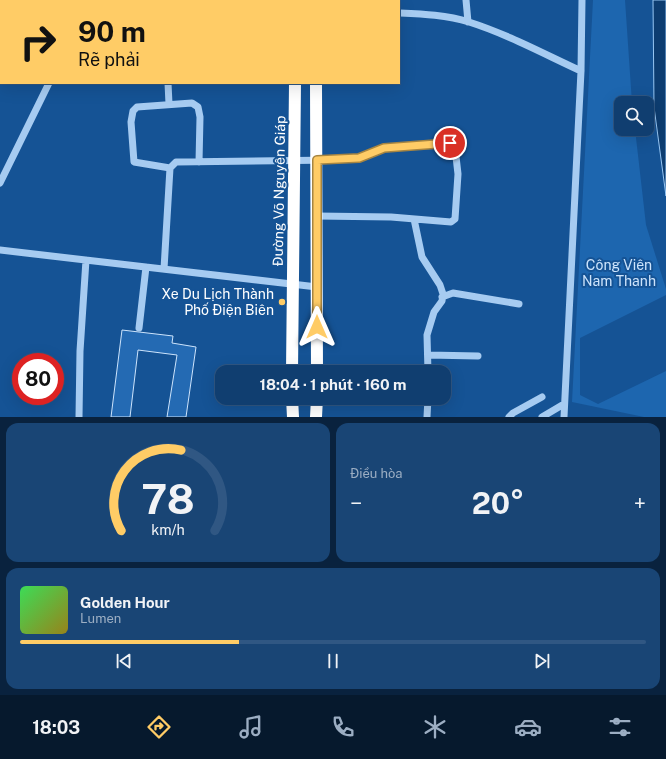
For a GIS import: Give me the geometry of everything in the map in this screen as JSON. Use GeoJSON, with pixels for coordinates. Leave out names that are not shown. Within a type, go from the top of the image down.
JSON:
{"type":"FeatureCollection","features":[{"type":"Feature","properties":{"kind":"highway","name":"Đường Võ Nguyên Giáp"},"geometry":{"type":"LineString","coordinates":[[292,365],[295,84]]}},
{"type":"Feature","properties":{"kind":"highway"},"geometry":{"type":"LineString","coordinates":[[316,84],[317,365]]}},
{"type":"Feature","properties":{"kind":"highway"},"geometry":{"type":"LineString","coordinates":[[292,405],[293,417]]}},
{"type":"Feature","properties":{"kind":"highway"},"geometry":{"type":"LineString","coordinates":[[316,417],[317,405]]}},
{"type":"Feature","properties":{"kind":"street"},"geometry":{"type":"LineString","coordinates":[[466,0],[468,22]]}},
{"type":"Feature","properties":{"kind":"street"},"geometry":{"type":"LineString","coordinates":[[564,417],[581,71],[582,0]]}},
{"type":"Feature","properties":{"kind":"street"},"geometry":{"type":"LineString","coordinates":[[400,13],[429,15],[468,22],[505,36],[581,71]]}},
{"type":"Feature","properties":{"kind":"street"},"geometry":{"type":"LineString","coordinates":[[0,183],[49,84]]}},
{"type":"Feature","properties":{"kind":"street"},"geometry":{"type":"LineString","coordinates":[[168,84],[169,104]]}},
{"type":"Feature","properties":{"kind":"street"},"geometry":{"type":"LineString","coordinates":[[170,168],[134,162],[131,122],[133,111],[137,107],[192,103],[198,107],[200,117],[199,162]]}},
{"type":"Feature","properties":{"kind":"street"},"geometry":{"type":"LineString","coordinates":[[164,269],[170,168],[176,162],[359,158],[384,148],[450,143],[455,148],[458,174],[455,219],[446,223],[391,217],[317,216]]}},
{"type":"Feature","properties":{"kind":"street"},"geometry":{"type":"LineString","coordinates":[[414,220],[422,257],[430,272],[440,285],[442,297],[434,312],[428,335],[428,365]]}},
{"type":"Feature","properties":{"kind":"street"},"geometry":{"type":"LineString","coordinates":[[0,251],[317,287]]}},
{"type":"Feature","properties":{"kind":"street"},"geometry":{"type":"LineString","coordinates":[[79,417],[80,351],[86,260]]}},
{"type":"Feature","properties":{"kind":"street"},"geometry":{"type":"LineString","coordinates":[[139,328],[146,267]]}},
{"type":"Feature","properties":{"kind":"street"},"geometry":{"type":"LineString","coordinates":[[442,297],[453,293],[519,304]]}},
{"type":"Feature","properties":{"kind":"street"},"geometry":{"type":"LineString","coordinates":[[428,355],[478,356]]}},
{"type":"Feature","properties":{"kind":"street"},"geometry":{"type":"LineString","coordinates":[[509,417],[513,412],[542,397]]}},
{"type":"Feature","properties":{"kind":"street"},"geometry":{"type":"LineString","coordinates":[[542,417],[564,404]]}},
{"type":"Feature","properties":{"kind":"street"},"geometry":{"type":"LineString","coordinates":[[427,417],[428,405]]}},
{"type":"Feature","properties":{"kind":"green space","name":"Công Viên Nam Thanh"},"geometry":{"type":"Polygon","coordinates":[[[593,0],[625,0],[632,96],[614,96],[614,136],[636,136],[646,225],[666,289],[666,295],[580,338],[580,395],[598,404],[666,371],[666,417],[644,417],[572,402],[593,0]]]}},
{"type":"Feature","properties":{"kind":"shaded area"},"geometry":{"type":"Polygon","coordinates":[[[653,0],[666,0],[666,196],[654,107],[653,0]]]}},
{"type":"Feature","properties":{"kind":"building"},"geometry":{"type":"Polygon","coordinates":[[[122,330],[173,336],[172,343],[196,347],[186,417],[167,417],[177,355],[138,350],[130,417],[111,417],[122,330]]]}},
{"type":"Feature","properties":{"kind":"place","name":"Xe Du Lịch Thành Phố Điện Biên"},"geometry":{"type":"Point","coordinates":[282,302]}},
{"type":"Feature","properties":{"kind":"route"},"geometry":{"type":"LineString","coordinates":[[317,327],[317,160],[359,158],[384,148],[450,143]]}}]}
